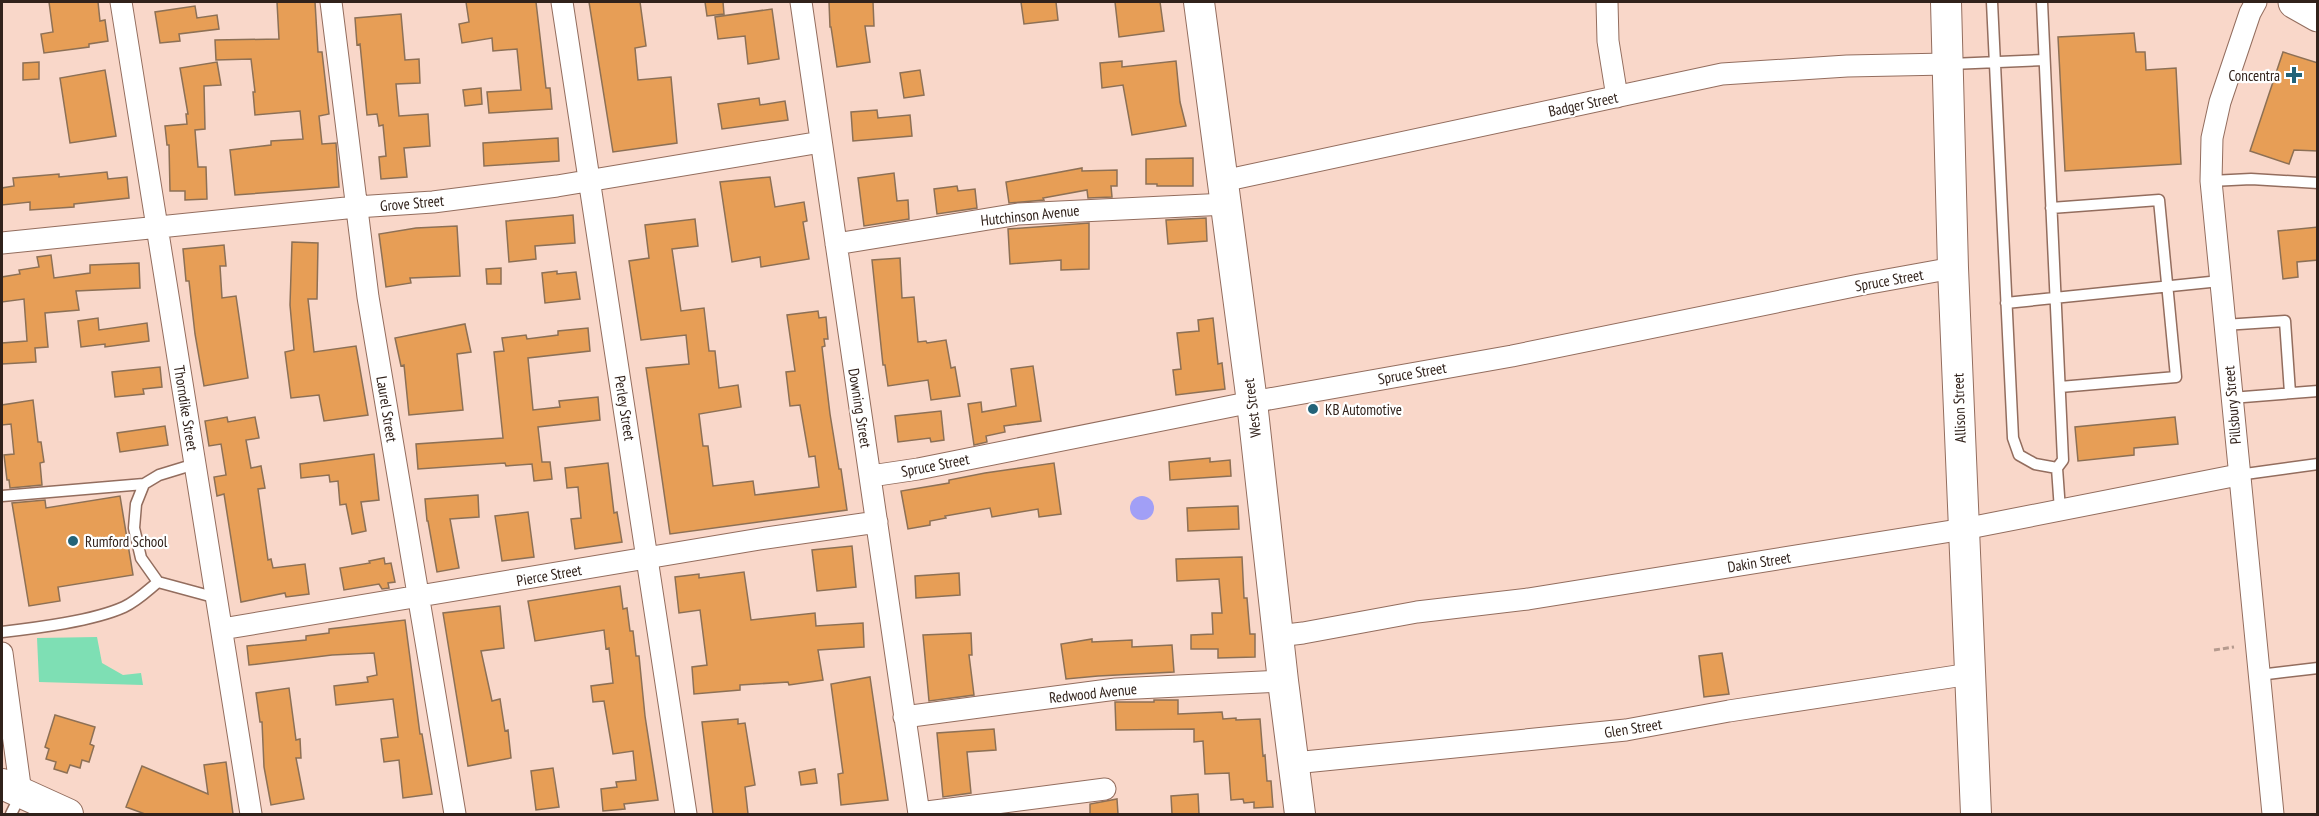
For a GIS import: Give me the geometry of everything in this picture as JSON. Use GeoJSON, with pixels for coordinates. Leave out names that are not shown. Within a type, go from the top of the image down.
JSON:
{"type":"FeatureCollection","features":[{"type":"Feature","properties":{"kind":"main road"},"geometry":{"type":"LineString","coordinates":[[2295,2],[2318,15]]}},
{"type":"Feature","properties":{"kind":"street","name":"Thorndike Street"},"geometry":{"type":"LineString","coordinates":[[121,2],[251,814]]}},
{"type":"Feature","properties":{"kind":"street","name":"Laurel Street"},"geometry":{"type":"LineString","coordinates":[[331,2],[370,309],[455,814]]}},
{"type":"Feature","properties":{"kind":"street","name":"Perley Street"},"geometry":{"type":"LineString","coordinates":[[562,2],[686,814]]}},
{"type":"Feature","properties":{"kind":"street","name":"Downing Street"},"geometry":{"type":"LineString","coordinates":[[801,2],[919,814]]}},
{"type":"Feature","properties":{"kind":"street","name":"West Street"},"geometry":{"type":"LineString","coordinates":[[1198,2],[1252,402],[1294,763],[1297,814]]}},
{"type":"Feature","properties":{"kind":"street"},"geometry":{"type":"LineString","coordinates":[[1607,2],[1608,41],[1617,97]]}},
{"type":"Feature","properties":{"kind":"street","name":"Allison Street"},"geometry":{"type":"LineString","coordinates":[[1946,2],[1953,268],[1976,814]]}},
{"type":"Feature","properties":{"kind":"street","name":"Pillsbury Street"},"geometry":{"type":"LineString","coordinates":[[2256,2],[2250,13],[2220,102],[2212,138],[2211,181],[2272,814]]}},
{"type":"Feature","properties":{"kind":"street","name":"Badger Street"},"geometry":{"type":"LineString","coordinates":[[1225,193],[1617,97],[1722,74],[1847,66],[1947,64]]}},
{"type":"Feature","properties":{"kind":"street","name":"Grove Street"},"geometry":{"type":"LineString","coordinates":[[2,243],[356,207],[433,202],[557,186],[821,142]]}},
{"type":"Feature","properties":{"kind":"street","name":"Hutchinson Avenue"},"geometry":{"type":"LineString","coordinates":[[836,244],[1018,214],[1225,193]]}},
{"type":"Feature","properties":{"kind":"street","name":"Spruce Street"},"geometry":{"type":"LineString","coordinates":[[871,476],[918,469],[1252,402],[1512,356],[1953,268]]}},
{"type":"Feature","properties":{"kind":"street","name":"Dakin Street"},"geometry":{"type":"LineString","coordinates":[[1278,636],[1417,612],[1528,599],[1964,529],[2238,475]]}},
{"type":"Feature","properties":{"kind":"street","name":"Pierce Street"},"geometry":{"type":"LineString","coordinates":[[222,629],[760,539],[877,522]]}},
{"type":"Feature","properties":{"kind":"street"},"geometry":{"type":"LineString","coordinates":[[2,653],[11,797],[68,814]]}},
{"type":"Feature","properties":{"kind":"street","name":"Glen Street"},"geometry":{"type":"LineString","coordinates":[[1294,763],[1626,730],[1728,711],[1970,674]]}},
{"type":"Feature","properties":{"kind":"street","name":"Redwood Avenue"},"geometry":{"type":"LineString","coordinates":[[904,717],[1116,689],[1283,681]]}},
{"type":"Feature","properties":{"kind":"street"},"geometry":{"type":"LineString","coordinates":[[919,814],[1105,789]]}},
{"type":"Feature","properties":{"kind":"lane"},"geometry":{"type":"LineString","coordinates":[[1992,2],[2013,438],[2019,455],[2035,464],[2057,468]]}},
{"type":"Feature","properties":{"kind":"lane"},"geometry":{"type":"LineString","coordinates":[[2042,2],[2063,460],[2057,468],[2060,510]]}},
{"type":"Feature","properties":{"kind":"lane"},"geometry":{"type":"LineString","coordinates":[[1947,64],[2044,60]]}},
{"type":"Feature","properties":{"kind":"lane"},"geometry":{"type":"LineString","coordinates":[[2211,181],[2251,179],[2318,183]]}},
{"type":"Feature","properties":{"kind":"lane"},"geometry":{"type":"LineString","coordinates":[[2051,208],[2159,200],[2176,377],[2060,387]]}},
{"type":"Feature","properties":{"kind":"lane"},"geometry":{"type":"LineString","coordinates":[[2006,303],[2220,281]]}},
{"type":"Feature","properties":{"kind":"lane"},"geometry":{"type":"LineString","coordinates":[[2224,325],[2285,321],[2290,393]]}},
{"type":"Feature","properties":{"kind":"lane"},"geometry":{"type":"LineString","coordinates":[[2231,398],[2318,391]]}},
{"type":"Feature","properties":{"kind":"lane"},"geometry":{"type":"LineString","coordinates":[[2,496],[144,484],[159,475],[195,464]]}},
{"type":"Feature","properties":{"kind":"lane"},"geometry":{"type":"LineString","coordinates":[[2238,475],[2318,465]]}},
{"type":"Feature","properties":{"kind":"lane"},"geometry":{"type":"LineString","coordinates":[[144,484],[136,504],[134,528],[141,558],[158,582],[217,598]]}},
{"type":"Feature","properties":{"kind":"lane"},"geometry":{"type":"LineString","coordinates":[[2,632],[30,629],[116,610],[133,602],[158,582]]}},
{"type":"Feature","properties":{"kind":"lane"},"geometry":{"type":"LineString","coordinates":[[2259,675],[2318,668]]}},
{"type":"Feature","properties":{"kind":"path"},"geometry":{"type":"LineString","coordinates":[[2214,650],[2234,647]]}},
{"type":"Feature","properties":{"kind":"green space"},"geometry":{"type":"Polygon","coordinates":[[[97,637],[102,663],[123,675],[141,673],[143,685],[39,682],[37,638],[97,637]]]}},
{"type":"Feature","properties":{"kind":"shaded area"},"geometry":{"type":"Polygon","coordinates":[[[1142,496],[1150,500],[1154,508],[1150,516],[1142,520],[1134,516],[1130,508],[1134,500],[1142,496]]]}},
{"type":"Feature","properties":{"kind":"building"},"geometry":{"type":"Polygon","coordinates":[[[49,2],[98,2],[100,21],[105,20],[108,41],[89,44],[89,47],[44,53],[41,34],[53,32],[49,2]]]}},
{"type":"Feature","properties":{"kind":"building"},"geometry":{"type":"Polygon","coordinates":[[[277,2],[315,2],[318,52],[322,52],[329,114],[319,116],[322,144],[336,143],[339,187],[235,195],[230,150],[271,145],[271,141],[303,139],[300,111],[255,115],[251,59],[216,60],[215,40],[279,39],[277,2]]]}},
{"type":"Feature","properties":{"kind":"building"},"geometry":{"type":"Polygon","coordinates":[[[466,2],[536,2],[546,88],[550,88],[552,109],[489,113],[487,92],[521,90],[517,49],[493,51],[492,38],[462,43],[459,24],[469,22],[466,2]]]}},
{"type":"Feature","properties":{"kind":"building"},"geometry":{"type":"Polygon","coordinates":[[[589,2],[640,2],[646,46],[635,48],[638,80],[671,77],[677,143],[613,152],[589,2]]]}},
{"type":"Feature","properties":{"kind":"building"},"geometry":{"type":"Polygon","coordinates":[[[705,2],[723,2],[724,14],[707,16],[705,2]]]}},
{"type":"Feature","properties":{"kind":"building"},"geometry":{"type":"Polygon","coordinates":[[[829,2],[873,2],[874,26],[865,26],[870,62],[837,67],[830,27],[829,2]]]}},
{"type":"Feature","properties":{"kind":"building"},"geometry":{"type":"Polygon","coordinates":[[[1021,2],[1056,2],[1058,20],[1024,24],[1021,2]]]}},
{"type":"Feature","properties":{"kind":"building"},"geometry":{"type":"Polygon","coordinates":[[[1115,2],[1160,2],[1164,31],[1119,37],[1115,2]]]}},
{"type":"Feature","properties":{"kind":"building"},"geometry":{"type":"Polygon","coordinates":[[[195,6],[197,18],[217,15],[219,29],[179,34],[180,41],[160,43],[155,12],[195,6]]]}},
{"type":"Feature","properties":{"kind":"building"},"geometry":{"type":"Polygon","coordinates":[[[772,9],[779,59],[748,64],[745,36],[718,39],[715,17],[772,9]]]}},
{"type":"Feature","properties":{"kind":"building"},"geometry":{"type":"Polygon","coordinates":[[[401,14],[405,60],[419,59],[420,83],[396,84],[399,116],[428,114],[430,146],[404,148],[407,177],[381,179],[379,157],[386,156],[383,125],[379,126],[377,114],[367,115],[355,18],[401,14]]]}},
{"type":"Feature","properties":{"kind":"building"},"geometry":{"type":"Polygon","coordinates":[[[2134,33],[2136,52],[2145,52],[2146,70],[2176,68],[2181,164],[2065,171],[2058,37],[2134,33]]]}},
{"type":"Feature","properties":{"kind":"building"},"geometry":{"type":"Polygon","coordinates":[[[2283,52],[2318,63],[2318,151],[2294,150],[2289,164],[2250,151],[2283,52]]]}},
{"type":"Feature","properties":{"kind":"building"},"geometry":{"type":"Polygon","coordinates":[[[1122,61],[1122,67],[1176,61],[1180,102],[1186,126],[1132,135],[1123,85],[1102,88],[1100,63],[1122,61]]]}},
{"type":"Feature","properties":{"kind":"building"},"geometry":{"type":"Polygon","coordinates":[[[39,62],[39,79],[23,80],[23,63],[39,62]]]}},
{"type":"Feature","properties":{"kind":"building"},"geometry":{"type":"Polygon","coordinates":[[[217,62],[221,85],[204,86],[205,129],[195,130],[198,167],[206,167],[207,199],[185,200],[185,191],[170,191],[169,145],[167,145],[165,126],[187,124],[186,114],[188,114],[180,68],[217,62]]]}},
{"type":"Feature","properties":{"kind":"building"},"geometry":{"type":"Polygon","coordinates":[[[105,70],[116,136],[70,143],[60,78],[105,70]]]}},
{"type":"Feature","properties":{"kind":"building"},"geometry":{"type":"Polygon","coordinates":[[[920,70],[924,95],[904,98],[900,73],[920,70]]]}},
{"type":"Feature","properties":{"kind":"building"},"geometry":{"type":"Polygon","coordinates":[[[481,88],[482,104],[465,106],[463,90],[481,88]]]}},
{"type":"Feature","properties":{"kind":"building"},"geometry":{"type":"Polygon","coordinates":[[[759,98],[760,105],[785,101],[788,120],[722,129],[718,104],[759,98]]]}},
{"type":"Feature","properties":{"kind":"building"},"geometry":{"type":"Polygon","coordinates":[[[877,110],[878,118],[910,115],[912,136],[853,141],[851,112],[877,110]]]}},
{"type":"Feature","properties":{"kind":"building"},"geometry":{"type":"Polygon","coordinates":[[[558,138],[559,161],[484,166],[483,143],[558,138]]]}},
{"type":"Feature","properties":{"kind":"building"},"geometry":{"type":"Polygon","coordinates":[[[1193,158],[1193,186],[1146,184],[1146,159],[1193,158]]]}},
{"type":"Feature","properties":{"kind":"building"},"geometry":{"type":"Polygon","coordinates":[[[1082,168],[1082,171],[1117,170],[1117,186],[1111,186],[1112,197],[1088,198],[1087,190],[1043,198],[1044,200],[1009,203],[1006,182],[1082,168]]]}},
{"type":"Feature","properties":{"kind":"building"},"geometry":{"type":"Polygon","coordinates":[[[107,172],[108,179],[127,177],[129,198],[74,204],[74,207],[30,210],[30,202],[2,205],[2,188],[14,186],[13,178],[59,174],[59,177],[107,172]]]}},
{"type":"Feature","properties":{"kind":"building"},"geometry":{"type":"Polygon","coordinates":[[[894,173],[897,201],[908,200],[909,219],[864,226],[858,178],[894,173]]]}},
{"type":"Feature","properties":{"kind":"building"},"geometry":{"type":"Polygon","coordinates":[[[770,177],[775,207],[804,202],[807,221],[803,222],[809,259],[761,267],[760,257],[732,262],[720,182],[770,177]]]}},
{"type":"Feature","properties":{"kind":"building"},"geometry":{"type":"Polygon","coordinates":[[[957,186],[958,191],[975,189],[977,208],[937,214],[934,189],[957,186]]]}},
{"type":"Feature","properties":{"kind":"building"},"geometry":{"type":"Polygon","coordinates":[[[573,215],[575,243],[535,246],[536,259],[509,262],[506,221],[573,215]]]}},
{"type":"Feature","properties":{"kind":"building"},"geometry":{"type":"Polygon","coordinates":[[[1206,218],[1207,241],[1168,244],[1166,220],[1206,218]]]}},
{"type":"Feature","properties":{"kind":"building"},"geometry":{"type":"Polygon","coordinates":[[[695,219],[698,246],[672,249],[681,311],[704,308],[709,351],[715,351],[719,388],[738,385],[741,407],[699,414],[703,446],[708,446],[713,486],[753,481],[755,495],[819,487],[815,456],[809,457],[800,405],[790,406],[786,372],[795,371],[787,315],[818,311],[819,318],[826,317],[828,339],[824,339],[825,346],[822,347],[830,414],[847,510],[670,534],[646,368],[689,364],[686,335],[641,340],[629,261],[649,258],[645,225],[695,219]]]}},
{"type":"Feature","properties":{"kind":"building"},"geometry":{"type":"Polygon","coordinates":[[[1089,223],[1089,269],[1061,270],[1061,260],[1010,264],[1008,229],[1089,223]]]}},
{"type":"Feature","properties":{"kind":"building"},"geometry":{"type":"Polygon","coordinates":[[[457,226],[460,276],[410,278],[411,283],[386,287],[379,234],[416,228],[457,226]]]}},
{"type":"Feature","properties":{"kind":"building"},"geometry":{"type":"Polygon","coordinates":[[[2318,227],[2318,260],[2297,262],[2298,277],[2283,279],[2278,231],[2318,227]]]}},
{"type":"Feature","properties":{"kind":"building"},"geometry":{"type":"Polygon","coordinates":[[[292,242],[318,243],[317,299],[308,299],[314,352],[356,346],[368,415],[324,421],[319,395],[291,398],[285,352],[294,350],[290,305],[292,242]]]}},
{"type":"Feature","properties":{"kind":"building"},"geometry":{"type":"Polygon","coordinates":[[[224,245],[226,266],[220,266],[222,298],[236,296],[248,378],[204,386],[189,281],[186,281],[183,249],[224,245]]]}},
{"type":"Feature","properties":{"kind":"building"},"geometry":{"type":"Polygon","coordinates":[[[51,255],[54,278],[90,273],[90,265],[139,263],[140,288],[76,291],[79,310],[45,313],[48,347],[35,348],[36,362],[2,364],[2,343],[27,341],[24,299],[2,302],[2,277],[20,274],[19,270],[39,267],[37,257],[51,255]]]}},
{"type":"Feature","properties":{"kind":"building"},"geometry":{"type":"Polygon","coordinates":[[[900,258],[902,298],[914,297],[918,342],[946,340],[951,368],[955,367],[960,396],[931,400],[928,380],[888,386],[885,365],[883,365],[872,260],[900,258]]]}},
{"type":"Feature","properties":{"kind":"building"},"geometry":{"type":"Polygon","coordinates":[[[501,268],[501,284],[487,284],[486,269],[501,268]]]}},
{"type":"Feature","properties":{"kind":"building"},"geometry":{"type":"Polygon","coordinates":[[[557,271],[557,274],[576,272],[580,299],[545,303],[542,273],[557,271]]]}},
{"type":"Feature","properties":{"kind":"building"},"geometry":{"type":"Polygon","coordinates":[[[98,318],[99,330],[147,323],[149,341],[105,347],[105,344],[81,347],[78,321],[98,318]]]}},
{"type":"Feature","properties":{"kind":"building"},"geometry":{"type":"Polygon","coordinates":[[[1213,318],[1218,364],[1222,363],[1225,389],[1176,395],[1173,370],[1181,369],[1177,333],[1199,331],[1198,320],[1213,318]]]}},
{"type":"Feature","properties":{"kind":"building"},"geometry":{"type":"Polygon","coordinates":[[[465,324],[471,352],[457,354],[463,410],[409,415],[404,365],[401,366],[395,338],[465,324]]]}},
{"type":"Feature","properties":{"kind":"building"},"geometry":{"type":"Polygon","coordinates":[[[588,328],[590,351],[528,358],[533,410],[560,407],[559,401],[598,397],[600,420],[538,427],[542,462],[550,462],[552,479],[534,481],[532,464],[506,466],[505,463],[418,469],[416,444],[503,438],[494,352],[504,351],[502,338],[526,335],[527,339],[558,335],[558,331],[588,328]]]}},
{"type":"Feature","properties":{"kind":"building"},"geometry":{"type":"Polygon","coordinates":[[[1033,366],[1041,421],[1004,426],[1005,432],[986,436],[987,442],[974,445],[968,404],[981,402],[982,412],[1016,406],[1011,369],[1033,366]]]}},
{"type":"Feature","properties":{"kind":"building"},"geometry":{"type":"Polygon","coordinates":[[[160,367],[162,387],[143,389],[144,394],[115,397],[112,372],[160,367]]]}},
{"type":"Feature","properties":{"kind":"building"},"geometry":{"type":"Polygon","coordinates":[[[33,400],[38,442],[41,442],[44,462],[40,463],[42,485],[10,488],[4,455],[14,454],[11,424],[2,425],[2,405],[33,400]]]}},
{"type":"Feature","properties":{"kind":"building"},"geometry":{"type":"Polygon","coordinates":[[[941,411],[944,440],[931,442],[930,438],[898,442],[895,416],[941,411]]]}},
{"type":"Feature","properties":{"kind":"building"},"geometry":{"type":"Polygon","coordinates":[[[227,417],[228,422],[255,417],[259,438],[246,440],[251,468],[261,466],[265,488],[258,489],[268,560],[271,559],[273,568],[305,564],[309,594],[286,597],[285,593],[241,602],[224,494],[217,496],[214,477],[226,475],[221,444],[209,446],[205,421],[227,417]]]}},
{"type":"Feature","properties":{"kind":"building"},"geometry":{"type":"Polygon","coordinates":[[[2175,417],[2178,444],[2134,448],[2134,455],[2078,461],[2075,427],[2175,417]]]}},
{"type":"Feature","properties":{"kind":"building"},"geometry":{"type":"Polygon","coordinates":[[[165,426],[168,445],[120,452],[117,433],[165,426]]]}},
{"type":"Feature","properties":{"kind":"building"},"geometry":{"type":"Polygon","coordinates":[[[374,454],[379,500],[361,502],[366,531],[352,534],[346,504],[340,505],[338,481],[330,482],[329,475],[301,478],[300,464],[374,454]]]}},
{"type":"Feature","properties":{"kind":"building"},"geometry":{"type":"Polygon","coordinates":[[[1210,458],[1210,462],[1230,460],[1231,476],[1170,480],[1169,462],[1210,458]]]}},
{"type":"Feature","properties":{"kind":"building"},"geometry":{"type":"Polygon","coordinates":[[[608,463],[614,513],[617,512],[622,542],[575,549],[571,519],[581,518],[578,487],[567,488],[565,468],[608,463]]]}},
{"type":"Feature","properties":{"kind":"building"},"geometry":{"type":"Polygon","coordinates":[[[1054,463],[1061,514],[1039,517],[1038,509],[992,517],[990,508],[945,516],[946,518],[930,521],[930,525],[908,529],[901,491],[949,483],[949,480],[985,473],[1054,463]]]}},
{"type":"Feature","properties":{"kind":"building"},"geometry":{"type":"Polygon","coordinates":[[[478,495],[479,517],[450,519],[459,568],[437,572],[425,499],[478,495]]]}},
{"type":"Feature","properties":{"kind":"building","name":"Rumford School"},"geometry":{"type":"Polygon","coordinates":[[[120,496],[133,575],[58,587],[60,601],[29,606],[12,503],[45,500],[46,508],[120,496]]]}},
{"type":"Feature","properties":{"kind":"building"},"geometry":{"type":"Polygon","coordinates":[[[1238,506],[1239,529],[1188,531],[1187,508],[1238,506]]]}},
{"type":"Feature","properties":{"kind":"building"},"geometry":{"type":"Polygon","coordinates":[[[528,512],[534,557],[502,561],[495,516],[528,512]]]}},
{"type":"Feature","properties":{"kind":"building"},"geometry":{"type":"Polygon","coordinates":[[[852,546],[856,587],[817,591],[812,550],[852,546]]]}},
{"type":"Feature","properties":{"kind":"building"},"geometry":{"type":"Polygon","coordinates":[[[1242,557],[1244,598],[1247,598],[1250,634],[1255,634],[1255,657],[1218,658],[1218,649],[1191,649],[1191,635],[1213,634],[1212,613],[1222,613],[1219,579],[1177,581],[1176,559],[1242,557]]]}},
{"type":"Feature","properties":{"kind":"building"},"geometry":{"type":"Polygon","coordinates":[[[384,558],[385,564],[391,563],[395,582],[388,583],[389,588],[382,589],[379,584],[344,590],[340,568],[384,558]]]}},
{"type":"Feature","properties":{"kind":"building"},"geometry":{"type":"Polygon","coordinates":[[[744,572],[751,620],[815,613],[816,626],[863,623],[864,647],[818,650],[823,680],[789,685],[788,682],[740,685],[740,690],[694,694],[692,667],[707,665],[700,610],[679,613],[675,577],[699,574],[699,578],[744,572]]]}},
{"type":"Feature","properties":{"kind":"building"},"geometry":{"type":"Polygon","coordinates":[[[959,573],[960,595],[916,598],[915,576],[959,573]]]}},
{"type":"Feature","properties":{"kind":"building"},"geometry":{"type":"Polygon","coordinates":[[[620,586],[623,609],[627,608],[636,656],[639,656],[645,716],[658,800],[624,804],[625,809],[603,811],[601,789],[617,787],[616,782],[636,780],[633,751],[613,754],[604,701],[593,702],[591,686],[613,683],[609,648],[606,649],[604,630],[535,641],[528,601],[620,586]]]}},
{"type":"Feature","properties":{"kind":"building"},"geometry":{"type":"Polygon","coordinates":[[[500,606],[504,648],[481,651],[492,701],[500,699],[505,731],[508,730],[511,758],[468,766],[443,613],[500,606]]]}},
{"type":"Feature","properties":{"kind":"building"},"geometry":{"type":"Polygon","coordinates":[[[405,620],[420,734],[422,734],[432,794],[403,798],[399,760],[384,762],[381,739],[398,737],[393,699],[336,705],[334,686],[368,682],[367,677],[377,675],[374,653],[332,655],[249,665],[247,646],[306,640],[306,636],[329,633],[329,629],[405,620]]]}},
{"type":"Feature","properties":{"kind":"building"},"geometry":{"type":"Polygon","coordinates":[[[971,633],[972,655],[969,655],[974,695],[929,701],[923,635],[971,633]]]}},
{"type":"Feature","properties":{"kind":"building"},"geometry":{"type":"Polygon","coordinates":[[[1092,639],[1092,642],[1132,640],[1132,647],[1172,645],[1174,672],[1066,679],[1061,644],[1092,639]]]}},
{"type":"Feature","properties":{"kind":"building"},"geometry":{"type":"Polygon","coordinates":[[[1722,653],[1729,694],[1704,697],[1699,656],[1722,653]]]}},
{"type":"Feature","properties":{"kind":"building"},"geometry":{"type":"Polygon","coordinates":[[[870,677],[888,800],[841,805],[838,774],[843,773],[831,684],[870,677]]]}},
{"type":"Feature","properties":{"kind":"building"},"geometry":{"type":"Polygon","coordinates":[[[289,688],[296,740],[300,739],[301,758],[296,758],[304,799],[271,805],[264,767],[262,722],[260,722],[256,693],[289,688]]]}},
{"type":"Feature","properties":{"kind":"building"},"geometry":{"type":"Polygon","coordinates":[[[1154,700],[1178,700],[1178,714],[1222,712],[1223,719],[1260,719],[1263,756],[1265,755],[1267,781],[1271,781],[1273,807],[1254,808],[1254,802],[1244,803],[1243,799],[1231,800],[1229,773],[1205,774],[1203,741],[1194,742],[1194,729],[1116,730],[1115,702],[1154,702],[1154,700]]]}},
{"type":"Feature","properties":{"kind":"building"},"geometry":{"type":"Polygon","coordinates":[[[55,715],[95,727],[90,744],[94,746],[89,762],[82,760],[80,768],[70,765],[67,773],[54,769],[56,762],[46,759],[49,749],[45,747],[55,715]]]}},
{"type":"Feature","properties":{"kind":"building"},"geometry":{"type":"Polygon","coordinates":[[[738,719],[738,724],[745,723],[755,785],[745,787],[748,814],[713,814],[702,722],[738,719]]]}},
{"type":"Feature","properties":{"kind":"building"},"geometry":{"type":"Polygon","coordinates":[[[994,729],[996,750],[967,752],[971,793],[943,797],[937,733],[994,729]]]}},
{"type":"Feature","properties":{"kind":"building"},"geometry":{"type":"Polygon","coordinates":[[[226,762],[233,814],[145,814],[126,807],[142,766],[208,794],[204,765],[226,762]]]}},
{"type":"Feature","properties":{"kind":"building"},"geometry":{"type":"Polygon","coordinates":[[[553,768],[559,807],[536,810],[531,771],[553,768]]]}},
{"type":"Feature","properties":{"kind":"building"},"geometry":{"type":"Polygon","coordinates":[[[815,769],[817,783],[801,785],[799,772],[815,769]]]}},
{"type":"Feature","properties":{"kind":"building"},"geometry":{"type":"Polygon","coordinates":[[[1198,794],[1199,814],[1172,814],[1171,796],[1198,794]]]}},
{"type":"Feature","properties":{"kind":"building"},"geometry":{"type":"Polygon","coordinates":[[[1117,799],[1118,814],[1090,814],[1090,804],[1117,799]]]}},
{"type":"Feature","properties":{"kind":"place","name":"Concentra"},"geometry":{"type":"Point","coordinates":[2294,75]}},
{"type":"Feature","properties":{"kind":"place","name":"KB Automotive"},"geometry":{"type":"Point","coordinates":[1313,409]}},
{"type":"Feature","properties":{"kind":"place","name":"Rumford School"},"geometry":{"type":"Point","coordinates":[73,541]}}]}
